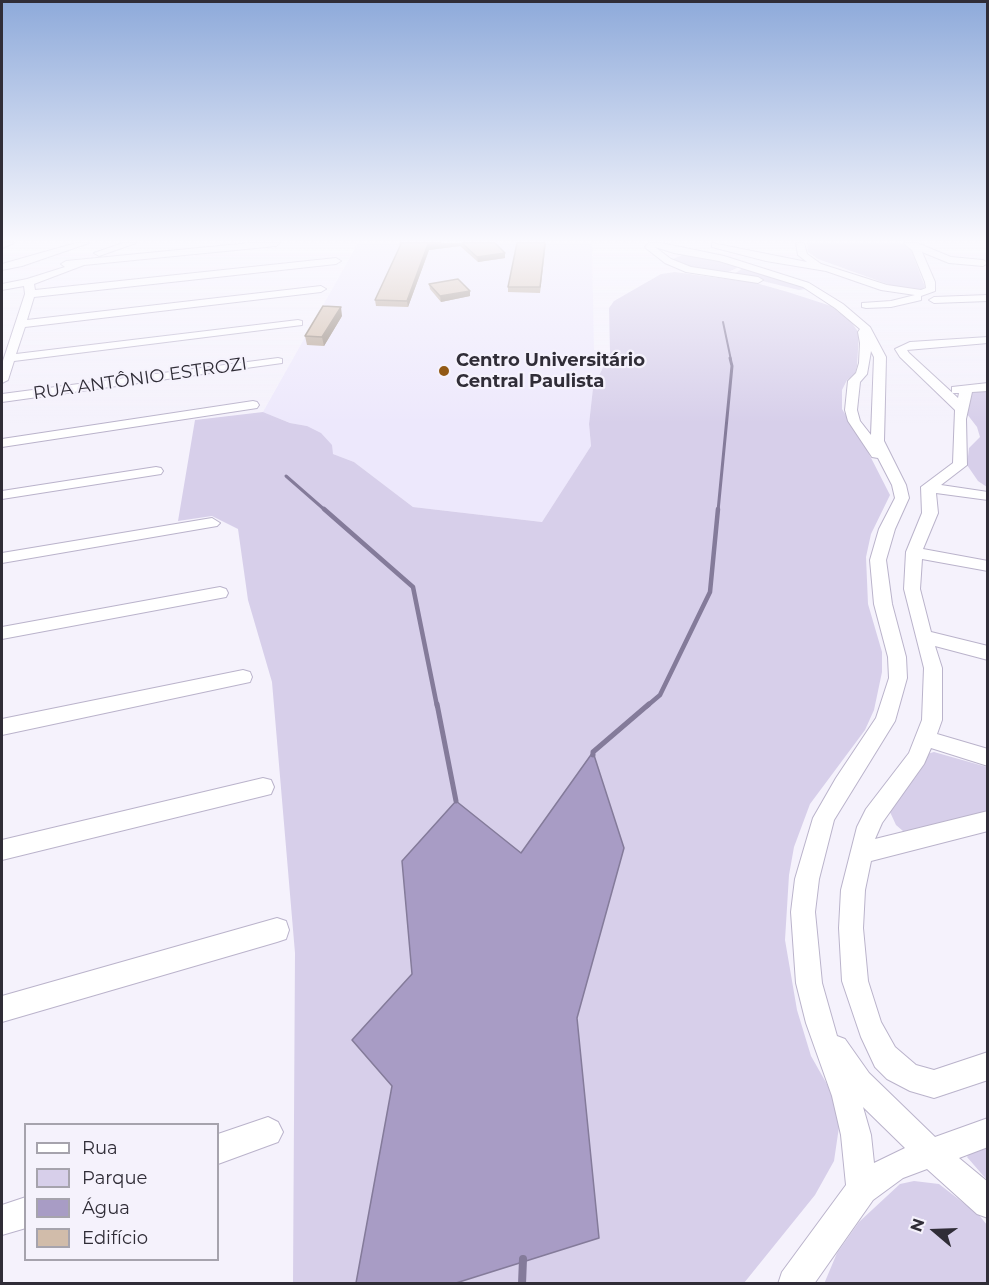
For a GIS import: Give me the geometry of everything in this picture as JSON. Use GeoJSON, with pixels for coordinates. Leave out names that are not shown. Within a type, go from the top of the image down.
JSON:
{"type":"FeatureCollection","features":[{"type":"Feature","properties":{"kind":"street"},"geometry":{"type":"LineString","coordinates":[[2,380],[26,303]]}},
{"type":"Feature","properties":{"kind":"street"},"geometry":{"type":"LineString","coordinates":[[20,324],[201,303]]}},
{"type":"Feature","properties":{"kind":"street"},"geometry":{"type":"LineString","coordinates":[[830,303],[839,306]]}},
{"type":"Feature","properties":{"kind":"street"},"geometry":{"type":"LineString","coordinates":[[835,303],[858,322],[874,341],[880,357],[877,441],[902,498],[881,545],[878,576],[882,604],[897,657],[898,678],[885,721],[873,743],[843,784],[824,818],[807,879],[803,912],[805,954],[819,1023],[846,1096],[856,1135],[862,1189]]}},
{"type":"Feature","properties":{"kind":"street"},"geometry":{"type":"LineString","coordinates":[[866,305],[879,303]]}},
{"type":"Feature","properties":{"kind":"street"},"geometry":{"type":"LineString","coordinates":[[858,322],[867,343],[865,363],[853,386],[851,410],[854,421],[888,466]]}},
{"type":"Feature","properties":{"kind":"street"},"geometry":{"type":"LineString","coordinates":[[9,358],[298,323]]}},
{"type":"Feature","properties":{"kind":"street"},"geometry":{"type":"LineString","coordinates":[[987,340],[903,347],[904,355],[945,391],[964,398],[987,387]]}},
{"type":"Feature","properties":{"kind":"street","name":"RUA ANTÔNIO ESTROZI"},"geometry":{"type":"LineString","coordinates":[[2,398],[278,361]]}},
{"type":"Feature","properties":{"kind":"street"},"geometry":{"type":"LineString","coordinates":[[853,386],[864,386],[879,391]]}},
{"type":"Feature","properties":{"kind":"street"},"geometry":{"type":"LineString","coordinates":[[945,391],[964,398]]}},
{"type":"Feature","properties":{"kind":"street"},"geometry":{"type":"LineString","coordinates":[[964,398],[966,474],[987,494]]}},
{"type":"Feature","properties":{"kind":"street"},"geometry":{"type":"LineString","coordinates":[[2,443],[253,405]]}},
{"type":"Feature","properties":{"kind":"street"},"geometry":{"type":"LineString","coordinates":[[851,410],[878,418]]}},
{"type":"Feature","properties":{"kind":"street"},"geometry":{"type":"LineString","coordinates":[[2,495],[156,471]]}},
{"type":"Feature","properties":{"kind":"street"},"geometry":{"type":"LineString","coordinates":[[928,487],[966,474]]}},
{"type":"Feature","properties":{"kind":"street"},"geometry":{"type":"LineString","coordinates":[[928,487],[987,494]]}},
{"type":"Feature","properties":{"kind":"street"},"geometry":{"type":"LineString","coordinates":[[928,487],[930,513],[914,552],[912,589],[933,668],[932,720],[917,758],[873,816],[865,834],[853,890],[851,928],[855,981],[877,1044],[891,1063],[910,1077],[934,1084],[987,1066]]}},
{"type":"Feature","properties":{"kind":"street"},"geometry":{"type":"LineString","coordinates":[[2,558],[212,523]]}},
{"type":"Feature","properties":{"kind":"street"},"geometry":{"type":"LineString","coordinates":[[914,552],[987,566]]}},
{"type":"Feature","properties":{"kind":"street"},"geometry":{"type":"LineString","coordinates":[[2,633],[220,593]]}},
{"type":"Feature","properties":{"kind":"street"},"geometry":{"type":"LineString","coordinates":[[924,637],[987,653]]}},
{"type":"Feature","properties":{"kind":"street"},"geometry":{"type":"LineString","coordinates":[[2,728],[243,677]]}},
{"type":"Feature","properties":{"kind":"street"},"geometry":{"type":"LineString","coordinates":[[924,738],[987,758]]}},
{"type":"Feature","properties":{"kind":"street"},"geometry":{"type":"LineString","coordinates":[[2,850],[263,787]]}},
{"type":"Feature","properties":{"kind":"street"},"geometry":{"type":"LineString","coordinates":[[861,853],[987,821]]}},
{"type":"Feature","properties":{"kind":"street"},"geometry":{"type":"LineString","coordinates":[[2,1009],[277,930]]}},
{"type":"Feature","properties":{"kind":"street"},"geometry":{"type":"LineString","coordinates":[[819,1023],[859,1083],[987,1203]]}},
{"type":"Feature","properties":{"kind":"street"},"geometry":{"type":"LineString","coordinates":[[219,1149],[268,1132]]}},
{"type":"Feature","properties":{"kind":"street"},"geometry":{"type":"LineString","coordinates":[[794,1284],[862,1189],[894,1167],[987,1132]]}},
{"type":"Feature","properties":{"kind":"street"},"geometry":{"type":"LineString","coordinates":[[2,1220],[24,1213]]}},
{"type":"Feature","properties":{"kind":"shaded area","name":"Centro Universitário Central Paulista"},"geometry":{"type":"Polygon","coordinates":[[[324,303],[593,303],[594,350],[610,353],[593,388],[589,424],[591,446],[542,522],[413,507],[354,462],[333,454],[307,426],[290,423],[263,412],[324,303]]]}},
{"type":"Feature","properties":{"kind":"green space"},"geometry":{"type":"Polygon","coordinates":[[[613,303],[822,303],[831,306],[852,323],[859,333],[857,366],[855,374],[847,380],[842,390],[842,409],[867,450],[890,495],[871,534],[866,557],[868,604],[882,652],[882,672],[874,710],[865,730],[810,804],[794,847],[789,875],[785,940],[797,1010],[811,1056],[828,1086],[836,1108],[839,1127],[834,1161],[815,1195],[744,1283],[293,1283],[295,953],[272,682],[248,600],[238,529],[212,516],[178,521],[195,420],[263,412],[290,423],[307,426],[321,433],[332,445],[333,454],[354,462],[413,507],[542,522],[591,446],[589,424],[593,388],[610,353],[609,308],[613,303]]]}},
{"type":"Feature","properties":{"kind":"green space"},"geometry":{"type":"Polygon","coordinates":[[[984,389],[988,392],[987,487],[978,481],[967,465],[969,448],[980,437],[977,427],[967,414],[968,394],[984,389]]]}},
{"type":"Feature","properties":{"kind":"green space"},"geometry":{"type":"Polygon","coordinates":[[[934,752],[987,767],[987,811],[908,832],[903,831],[896,825],[890,812],[927,754],[934,752]]]}},
{"type":"Feature","properties":{"kind":"green space"},"geometry":{"type":"Polygon","coordinates":[[[987,1148],[987,1180],[967,1157],[970,1153],[987,1148]]]}},
{"type":"Feature","properties":{"kind":"green space"},"geometry":{"type":"Polygon","coordinates":[[[914,1181],[939,1184],[979,1215],[987,1225],[987,1283],[824,1284],[837,1253],[859,1222],[900,1184],[914,1181]]]}},
{"type":"Feature","properties":{"kind":"water"},"geometry":{"type":"Polygon","coordinates":[[[593,752],[624,848],[577,1018],[599,1238],[456,1283],[356,1283],[392,1086],[352,1040],[412,974],[402,861],[456,801],[521,853],[593,752]]]}},
{"type":"Feature","properties":{"kind":"building"},"geometry":{"type":"Polygon","coordinates":[[[323,306],[341,307],[322,337],[305,336],[323,306]]]}},
{"type":"Feature","properties":{"kind":"waterway"},"geometry":{"type":"LineString","coordinates":[[723,322],[731,360]]}},
{"type":"Feature","properties":{"kind":"waterway"},"geometry":{"type":"LineString","coordinates":[[718,511],[732,366],[730,358]]}},
{"type":"Feature","properties":{"kind":"waterway"},"geometry":{"type":"LineString","coordinates":[[286,476],[326,511]]}},
{"type":"Feature","properties":{"kind":"waterway"},"geometry":{"type":"LineString","coordinates":[[324,509],[413,587],[437,706]]}},
{"type":"Feature","properties":{"kind":"waterway"},"geometry":{"type":"LineString","coordinates":[[647,706],[660,695],[710,592],[718,509]]}},
{"type":"Feature","properties":{"kind":"waterway"},"geometry":{"type":"LineString","coordinates":[[437,704],[456,801]]}},
{"type":"Feature","properties":{"kind":"waterway"},"geometry":{"type":"LineString","coordinates":[[593,755],[593,752],[649,704]]}},
{"type":"Feature","properties":{"kind":"waterway"},"geometry":{"type":"LineString","coordinates":[[522,1284],[523,1259]]}},
{"type":"Feature","properties":{"kind":"place","name":"Centro Universitário Central Paulista"},"geometry":{"type":"Point","coordinates":[444,371]}}]}
